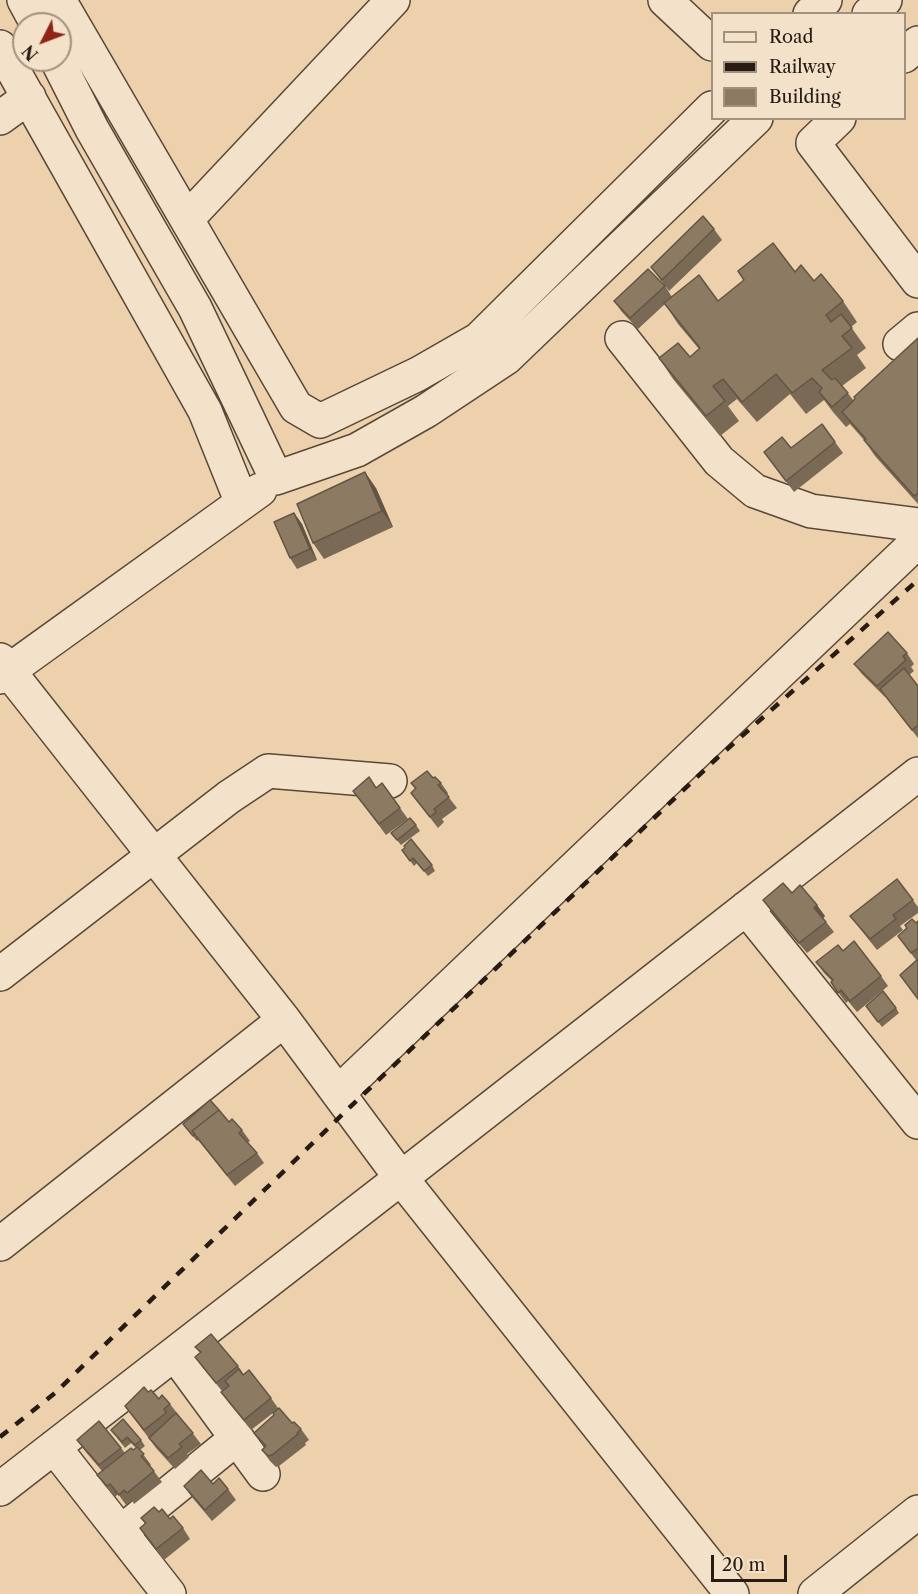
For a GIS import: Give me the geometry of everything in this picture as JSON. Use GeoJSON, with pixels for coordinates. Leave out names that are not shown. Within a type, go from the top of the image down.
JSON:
{"type":"FeatureCollection","features":[{"type":"Feature","properties":{"kind":"street"},"geometry":{"type":"LineString","coordinates":[[59,0],[296,407],[320,421],[418,374],[479,339],[711,109]]}},
{"type":"Feature","properties":{"kind":"street"},"geometry":{"type":"LineString","coordinates":[[187,219],[393,0]]}},
{"type":"Feature","properties":{"kind":"street"},"geometry":{"type":"LineString","coordinates":[[665,0],[711,43]]}},
{"type":"Feature","properties":{"kind":"street"},"geometry":{"type":"LineString","coordinates":[[812,12],[825,0]]}},
{"type":"Feature","properties":{"kind":"street"},"geometry":{"type":"LineString","coordinates":[[871,12],[885,0]]}},
{"type":"Feature","properties":{"kind":"street"},"geometry":{"type":"LineString","coordinates":[[906,54],[918,43]]}},
{"type":"Feature","properties":{"kind":"street"},"geometry":{"type":"LineString","coordinates":[[0,47],[206,411],[242,503]]}},
{"type":"Feature","properties":{"kind":"street"},"geometry":{"type":"LineString","coordinates":[[63,72],[92,129],[195,308],[276,478]]}},
{"type":"Feature","properties":{"kind":"street"},"geometry":{"type":"LineString","coordinates":[[0,118],[29,97]]}},
{"type":"Feature","properties":{"kind":"street"},"geometry":{"type":"LineString","coordinates":[[732,1594],[401,1178],[284,1020],[3,669],[276,478],[357,450],[426,411],[506,358],[754,120]]}},
{"type":"Feature","properties":{"kind":"street"},"geometry":{"type":"LineString","coordinates":[[837,120],[813,143],[918,281]]}},
{"type":"Feature","properties":{"kind":"street"},"geometry":{"type":"LineString","coordinates":[[622,338],[719,461],[755,491],[811,511],[918,525]]}},
{"type":"Feature","properties":{"kind":"street"},"geometry":{"type":"LineString","coordinates":[[338,1093],[918,541]]}},
{"type":"Feature","properties":{"kind":"street"},"geometry":{"type":"LineString","coordinates":[[0,974],[229,796],[268,771],[390,781]]}},
{"type":"Feature","properties":{"kind":"street"},"geometry":{"type":"LineString","coordinates":[[0,1489],[918,774]]}},
{"type":"Feature","properties":{"kind":"street"},"geometry":{"type":"LineString","coordinates":[[746,908],[918,1122]]}},
{"type":"Feature","properties":{"kind":"street"},"geometry":{"type":"LineString","coordinates":[[0,1244],[284,1020]]}},
{"type":"Feature","properties":{"kind":"street"},"geometry":{"type":"LineString","coordinates":[[175,1354],[263,1474]]}},
{"type":"Feature","properties":{"kind":"street"},"geometry":{"type":"LineString","coordinates":[[121,1532],[237,1438]]}},
{"type":"Feature","properties":{"kind":"street"},"geometry":{"type":"LineString","coordinates":[[54,1448],[169,1594]]}},
{"type":"Feature","properties":{"kind":"street"},"geometry":{"type":"LineString","coordinates":[[815,1594],[918,1512]]}},
{"type":"Feature","properties":{"kind":"building"},"geometry":{"type":"Polygon","coordinates":[[[703,216],[714,229],[662,280],[651,267],[703,216]]]}},
{"type":"Feature","properties":{"kind":"building"},"geometry":{"type":"Polygon","coordinates":[[[773,243],[795,272],[801,265],[814,281],[821,274],[843,301],[826,315],[831,322],[841,314],[852,328],[842,336],[852,348],[822,370],[832,380],[835,378],[848,393],[832,407],[819,392],[822,388],[812,378],[792,393],[776,374],[742,402],[723,379],[713,386],[725,401],[706,416],[659,358],[678,343],[690,357],[700,348],[664,303],[699,275],[718,301],[744,280],[738,271],[773,243]]]}},
{"type":"Feature","properties":{"kind":"building"},"geometry":{"type":"Polygon","coordinates":[[[648,269],[665,286],[630,318],[614,301],[648,269]]]}},
{"type":"Feature","properties":{"kind":"building"},"geometry":{"type":"Polygon","coordinates":[[[918,338],[918,493],[914,496],[842,412],[855,399],[854,397],[918,338]]]}},
{"type":"Feature","properties":{"kind":"building"},"geometry":{"type":"Polygon","coordinates":[[[822,424],[835,442],[786,481],[764,452],[782,437],[791,448],[822,424]]]}},
{"type":"Feature","properties":{"kind":"building"},"geometry":{"type":"Polygon","coordinates":[[[365,472],[382,511],[313,543],[297,504],[365,472]]]}},
{"type":"Feature","properties":{"kind":"building"},"geometry":{"type":"Polygon","coordinates":[[[294,513],[310,549],[290,558],[274,522],[294,513]]]}},
{"type":"Feature","properties":{"kind":"building"},"geometry":{"type":"Polygon","coordinates":[[[888,632],[907,653],[903,656],[906,660],[877,686],[854,664],[888,632]]]}},
{"type":"Feature","properties":{"kind":"building"},"geometry":{"type":"Polygon","coordinates":[[[904,668],[918,686],[918,725],[912,730],[880,689],[904,668]]]}},
{"type":"Feature","properties":{"kind":"building"},"geometry":{"type":"Polygon","coordinates":[[[427,771],[441,783],[438,785],[449,797],[434,809],[436,812],[430,817],[411,793],[416,788],[411,783],[427,771]]]}},
{"type":"Feature","properties":{"kind":"building"},"geometry":{"type":"Polygon","coordinates":[[[369,777],[376,788],[382,783],[400,808],[379,824],[353,791],[369,777]]]}},
{"type":"Feature","properties":{"kind":"building"},"geometry":{"type":"Polygon","coordinates":[[[410,818],[416,825],[397,840],[391,833],[410,818]]]}},
{"type":"Feature","properties":{"kind":"building"},"geometry":{"type":"Polygon","coordinates":[[[411,839],[432,865],[424,871],[413,858],[410,861],[402,850],[411,839]]]}},
{"type":"Feature","properties":{"kind":"building"},"geometry":{"type":"Polygon","coordinates":[[[897,879],[913,900],[893,915],[896,919],[870,939],[850,916],[897,879]]]}},
{"type":"Feature","properties":{"kind":"building"},"geometry":{"type":"Polygon","coordinates":[[[783,883],[792,893],[800,885],[817,905],[814,908],[826,922],[799,943],[763,900],[783,883]]]}},
{"type":"Feature","properties":{"kind":"building"},"geometry":{"type":"Polygon","coordinates":[[[912,919],[916,923],[918,921],[918,948],[911,953],[898,936],[907,928],[905,925],[912,919]]]}},
{"type":"Feature","properties":{"kind":"building"},"geometry":{"type":"Polygon","coordinates":[[[854,941],[881,976],[850,1001],[841,990],[838,993],[831,982],[833,980],[816,962],[838,945],[843,951],[854,941]]]}},
{"type":"Feature","properties":{"kind":"building"},"geometry":{"type":"Polygon","coordinates":[[[918,959],[918,999],[900,975],[918,959]]]}},
{"type":"Feature","properties":{"kind":"building"},"geometry":{"type":"Polygon","coordinates":[[[883,991],[896,1008],[878,1022],[866,1006],[883,991]]]}},
{"type":"Feature","properties":{"kind":"building"},"geometry":{"type":"Polygon","coordinates":[[[210,1100],[219,1110],[192,1131],[195,1134],[193,1136],[183,1124],[210,1100]]]}},
{"type":"Feature","properties":{"kind":"building"},"geometry":{"type":"Polygon","coordinates":[[[219,1110],[229,1122],[232,1119],[242,1130],[239,1133],[257,1153],[227,1175],[192,1131],[219,1110]]]}},
{"type":"Feature","properties":{"kind":"building"},"geometry":{"type":"Polygon","coordinates":[[[211,1334],[238,1366],[216,1383],[195,1357],[201,1352],[195,1347],[211,1334]]]}},
{"type":"Feature","properties":{"kind":"building"},"geometry":{"type":"Polygon","coordinates":[[[239,1369],[243,1375],[249,1370],[271,1398],[244,1420],[221,1392],[229,1386],[225,1381],[239,1369]]]}},
{"type":"Feature","properties":{"kind":"building"},"geometry":{"type":"Polygon","coordinates":[[[144,1387],[148,1392],[151,1390],[159,1399],[162,1395],[170,1404],[164,1409],[166,1413],[144,1430],[125,1406],[144,1387]]]}},
{"type":"Feature","properties":{"kind":"building"},"geometry":{"type":"Polygon","coordinates":[[[279,1408],[292,1423],[294,1422],[301,1429],[298,1434],[268,1456],[262,1450],[266,1446],[254,1433],[279,1408]]]}},
{"type":"Feature","properties":{"kind":"building"},"geometry":{"type":"Polygon","coordinates":[[[176,1413],[193,1433],[179,1444],[182,1447],[168,1458],[149,1438],[176,1413]]]}},
{"type":"Feature","properties":{"kind":"building"},"geometry":{"type":"Polygon","coordinates":[[[123,1419],[141,1440],[135,1445],[127,1437],[122,1442],[111,1430],[123,1419]]]}},
{"type":"Feature","properties":{"kind":"building"},"geometry":{"type":"Polygon","coordinates":[[[99,1421],[121,1448],[99,1465],[77,1440],[99,1421]]]}},
{"type":"Feature","properties":{"kind":"building"},"geometry":{"type":"Polygon","coordinates":[[[137,1447],[144,1454],[141,1456],[154,1471],[127,1493],[124,1490],[119,1495],[110,1484],[107,1486],[97,1475],[131,1448],[133,1450],[137,1447]]]}},
{"type":"Feature","properties":{"kind":"building"},"geometry":{"type":"Polygon","coordinates":[[[201,1470],[213,1484],[219,1478],[228,1489],[205,1510],[184,1486],[201,1470]]]}},
{"type":"Feature","properties":{"kind":"building"},"geometry":{"type":"Polygon","coordinates":[[[154,1507],[159,1512],[162,1509],[170,1519],[173,1516],[183,1528],[156,1549],[140,1528],[146,1523],[141,1518],[154,1507]]]}},
{"type":"Feature","properties":{"kind":"railway"},"geometry":{"type":"LineString","coordinates":[[0,1437],[55,1393],[349,1108],[716,759],[918,580]]}}]}
